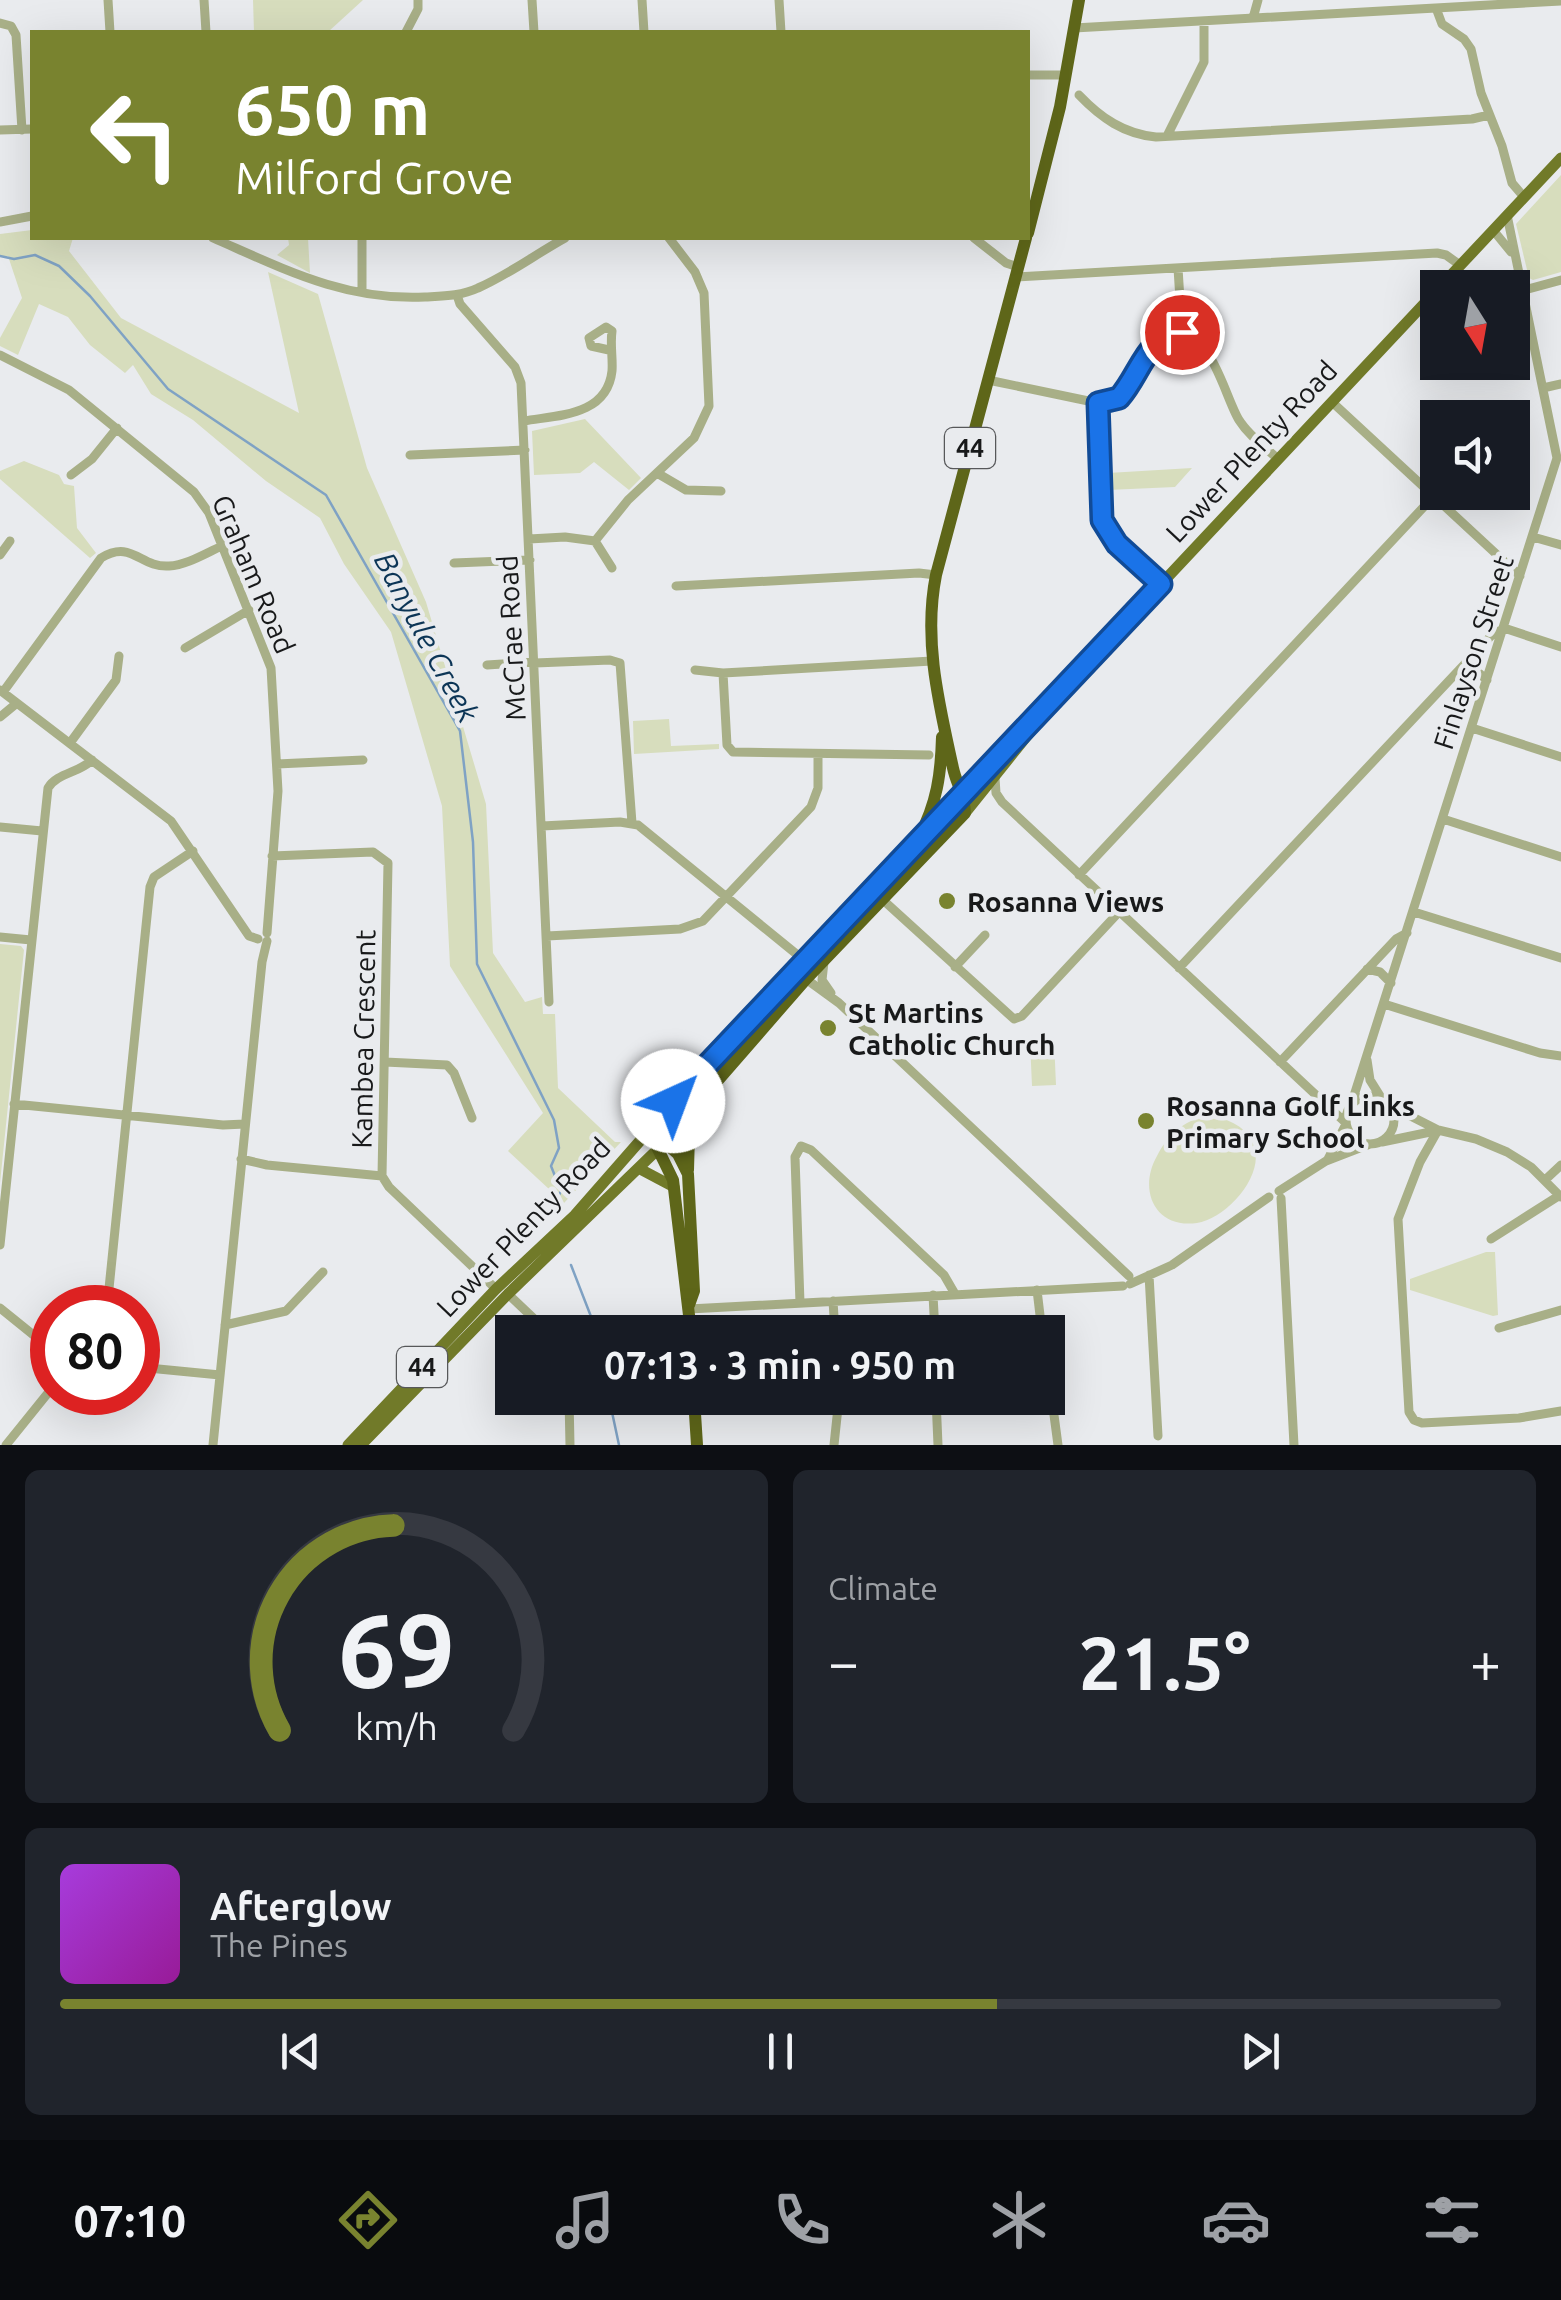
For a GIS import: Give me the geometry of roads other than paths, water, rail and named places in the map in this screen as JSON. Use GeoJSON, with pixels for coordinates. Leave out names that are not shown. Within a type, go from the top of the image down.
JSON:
{"type":"FeatureCollection","features":[{"type":"Feature","properties":{"kind":"highway","name":"44"},"geometry":{"type":"LineString","coordinates":[[1030,223],[1066,75],[1079,0]]}},
{"type":"Feature","properties":{"kind":"highway","name":"44"},"geometry":{"type":"LineString","coordinates":[[964,794],[944,728],[929,618],[936,575],[1026,240]]}},
{"type":"Feature","properties":{"kind":"highway","name":"44"},"geometry":{"type":"LineString","coordinates":[[907,856],[931,813],[939,786],[944,728]]}},
{"type":"Feature","properties":{"kind":"highway"},"geometry":{"type":"LineString","coordinates":[[939,786],[941,796],[961,811]]}},
{"type":"Feature","properties":{"kind":"highway","name":"Lower Plenty Road"},"geometry":{"type":"LineString","coordinates":[[661,1146],[806,979],[950,832],[961,811],[964,794]]}},
{"type":"Feature","properties":{"kind":"highway","name":"Lower Plenty Road"},"geometry":{"type":"LineString","coordinates":[[648,1131],[932,830],[961,811]]}},
{"type":"Feature","properties":{"kind":"highway"},"geometry":{"type":"LineString","coordinates":[[932,830],[943,827],[950,832]]}},
{"type":"Feature","properties":{"kind":"highway"},"geometry":{"type":"LineString","coordinates":[[689,1307],[694,1291],[689,1134],[710,1087]]}},
{"type":"Feature","properties":{"kind":"highway"},"geometry":{"type":"LineString","coordinates":[[661,1116],[667,1125],[682,1119]]}},
{"type":"Feature","properties":{"kind":"highway"},"geometry":{"type":"LineString","coordinates":[[648,1131],[683,1162],[689,1184]]}},
{"type":"Feature","properties":{"kind":"highway"},"geometry":{"type":"LineString","coordinates":[[661,1146],[674,1187],[689,1315]]}},
{"type":"Feature","properties":{"kind":"highway"},"geometry":{"type":"LineString","coordinates":[[695,1415],[697,1445]]}},
{"type":"Feature","properties":{"kind":"main road","name":"Lower Plenty Road"},"geometry":{"type":"LineString","coordinates":[[1457,268],[1561,158]]}},
{"type":"Feature","properties":{"kind":"main road","name":"Lower Plenty Road"},"geometry":{"type":"LineString","coordinates":[[964,794],[1420,307]]}},
{"type":"Feature","properties":{"kind":"main road","name":"Lower Plenty Road"},"geometry":{"type":"LineString","coordinates":[[961,811],[995,778],[1060,692]]}},
{"type":"Feature","properties":{"kind":"main road","name":"Lower Plenty Road"},"geometry":{"type":"LineString","coordinates":[[361,1445],[648,1131]]}},
{"type":"Feature","properties":{"kind":"main road","name":"Lower Plenty Road"},"geometry":{"type":"LineString","coordinates":[[348,1445],[502,1292],[661,1146]]}},
{"type":"Feature","properties":{"kind":"main road"},"geometry":{"type":"LineString","coordinates":[[640,1169],[674,1187]]}},
{"type":"Feature","properties":{"kind":"street"},"geometry":{"type":"LineString","coordinates":[[108,0],[110,30]]}},
{"type":"Feature","properties":{"kind":"street"},"geometry":{"type":"LineString","coordinates":[[204,0],[206,30]]}},
{"type":"Feature","properties":{"kind":"street"},"geometry":{"type":"LineString","coordinates":[[407,30],[418,9],[418,0]]}},
{"type":"Feature","properties":{"kind":"street"},"geometry":{"type":"LineString","coordinates":[[532,0],[534,30]]}},
{"type":"Feature","properties":{"kind":"street"},"geometry":{"type":"LineString","coordinates":[[642,0],[644,30]]}},
{"type":"Feature","properties":{"kind":"street"},"geometry":{"type":"LineString","coordinates":[[779,0],[780,30]]}},
{"type":"Feature","properties":{"kind":"street"},"geometry":{"type":"LineString","coordinates":[[1252,18],[1258,0]]}},
{"type":"Feature","properties":{"kind":"street"},"geometry":{"type":"LineString","coordinates":[[1074,28],[1561,1]]}},
{"type":"Feature","properties":{"kind":"street"},"geometry":{"type":"LineString","coordinates":[[1439,8],[1446,27],[1471,49],[1512,182],[1524,197]]}},
{"type":"Feature","properties":{"kind":"street"},"geometry":{"type":"LineString","coordinates":[[1167,136],[1204,62],[1204,21]]}},
{"type":"Feature","properties":{"kind":"street"},"geometry":{"type":"LineString","coordinates":[[0,23],[11,26],[16,35],[27,129],[0,130]]}},
{"type":"Feature","properties":{"kind":"street"},"geometry":{"type":"LineString","coordinates":[[1030,75],[1066,75]]}},
{"type":"Feature","properties":{"kind":"street"},"geometry":{"type":"LineString","coordinates":[[1079,95],[1120,128],[1148,136],[1472,119],[1489,114]]}},
{"type":"Feature","properties":{"kind":"street","name":"Finlayson Street"},"geometry":{"type":"LineString","coordinates":[[1507,215],[1517,270]]}},
{"type":"Feature","properties":{"kind":"street"},"geometry":{"type":"LineString","coordinates":[[0,222],[30,218]]}},
{"type":"Feature","properties":{"kind":"street","name":"Finlayson Street"},"geometry":{"type":"LineString","coordinates":[[1493,230],[1513,254]]}},
{"type":"Feature","properties":{"kind":"street"},"geometry":{"type":"LineString","coordinates":[[218,240],[310,281],[347,292],[390,297],[457,295],[478,288],[561,240]]}},
{"type":"Feature","properties":{"kind":"street"},"geometry":{"type":"LineString","coordinates":[[362,240],[362,292]]}},
{"type":"Feature","properties":{"kind":"street"},"geometry":{"type":"LineString","coordinates":[[595,541],[628,500],[699,430],[710,398],[704,293],[670,240]]}},
{"type":"Feature","properties":{"kind":"street"},"geometry":{"type":"LineString","coordinates":[[977,240],[1017,272],[1178,268],[1437,253],[1446,254],[1457,268]]}},
{"type":"Feature","properties":{"kind":"street"},"geometry":{"type":"LineString","coordinates":[[1178,268],[1182,332]]}},
{"type":"Feature","properties":{"kind":"street"},"geometry":{"type":"LineString","coordinates":[[1530,288],[1561,280]]}},
{"type":"Feature","properties":{"kind":"street","name":"McCrae Road"},"geometry":{"type":"LineString","coordinates":[[457,295],[460,304],[520,375],[549,1002]]}},
{"type":"Feature","properties":{"kind":"street","name":"Finlayson Street"},"geometry":{"type":"LineString","coordinates":[[1350,1106],[1558,464],[1530,330]]}},
{"type":"Feature","properties":{"kind":"street"},"geometry":{"type":"LineString","coordinates":[[988,380],[1098,403],[1119,398],[1155,343],[1167,334],[1182,332],[1204,346],[1241,423],[1278,460]]}},
{"type":"Feature","properties":{"kind":"street"},"geometry":{"type":"LineString","coordinates":[[524,421],[582,411],[597,402],[608,388],[613,367],[609,350]]}},
{"type":"Feature","properties":{"kind":"street","name":"Graham Road"},"geometry":{"type":"LineString","coordinates":[[0,355],[60,384],[199,496],[270,668],[277,764],[272,856],[213,1445]]}},
{"type":"Feature","properties":{"kind":"street"},"geometry":{"type":"LineString","coordinates":[[1543,388],[1561,384]]}},
{"type":"Feature","properties":{"kind":"street"},"geometry":{"type":"LineString","coordinates":[[1332,402],[1420,485]]}},
{"type":"Feature","properties":{"kind":"street"},"geometry":{"type":"LineString","coordinates":[[1098,403],[1102,520],[1117,544],[1161,584]]}},
{"type":"Feature","properties":{"kind":"street"},"geometry":{"type":"LineString","coordinates":[[71,475],[95,455],[117,428]]}},
{"type":"Feature","properties":{"kind":"street"},"geometry":{"type":"LineString","coordinates":[[410,456],[524,450]]}},
{"type":"Feature","properties":{"kind":"street"},"geometry":{"type":"LineString","coordinates":[[656,473],[686,490],[722,491]]}},
{"type":"Feature","properties":{"kind":"street"},"geometry":{"type":"LineString","coordinates":[[1079,874],[1421,510]]}},
{"type":"Feature","properties":{"kind":"street"},"geometry":{"type":"LineString","coordinates":[[1447,510],[1520,576]]}},
{"type":"Feature","properties":{"kind":"street"},"geometry":{"type":"LineString","coordinates":[[528,539],[565,537],[595,541]]}},
{"type":"Feature","properties":{"kind":"street"},"geometry":{"type":"LineString","coordinates":[[1533,537],[1561,545]]}},
{"type":"Feature","properties":{"kind":"street"},"geometry":{"type":"LineString","coordinates":[[0,555],[10,541]]}},
{"type":"Feature","properties":{"kind":"street"},"geometry":{"type":"LineString","coordinates":[[595,541],[612,568]]}},
{"type":"Feature","properties":{"kind":"street"},"geometry":{"type":"LineString","coordinates":[[222,546],[172,566],[152,564],[126,551],[101,558],[2,691],[170,821],[244,925],[262,937]]}},
{"type":"Feature","properties":{"kind":"street"},"geometry":{"type":"LineString","coordinates":[[454,563],[530,560]]}},
{"type":"Feature","properties":{"kind":"street"},"geometry":{"type":"LineString","coordinates":[[676,586],[936,575]]}},
{"type":"Feature","properties":{"kind":"street"},"geometry":{"type":"LineString","coordinates":[[184,648],[249,610]]}},
{"type":"Feature","properties":{"kind":"street"},"geometry":{"type":"LineString","coordinates":[[1180,968],[1492,636],[1504,628],[1561,647]]}},
{"type":"Feature","properties":{"kind":"street"},"geometry":{"type":"LineString","coordinates":[[70,744],[118,676],[119,656]]}},
{"type":"Feature","properties":{"kind":"street"},"geometry":{"type":"LineString","coordinates":[[486,665],[610,660],[620,663],[632,823]]}},
{"type":"Feature","properties":{"kind":"street"},"geometry":{"type":"LineString","coordinates":[[695,670],[724,673],[932,661]]}},
{"type":"Feature","properties":{"kind":"street"},"geometry":{"type":"LineString","coordinates":[[1462,668],[1474,668],[1487,680]]}},
{"type":"Feature","properties":{"kind":"street"},"geometry":{"type":"LineString","coordinates":[[724,673],[730,750],[929,756]]}},
{"type":"Feature","properties":{"kind":"street"},"geometry":{"type":"LineString","coordinates":[[112,686],[125,694]]}},
{"type":"Feature","properties":{"kind":"street"},"geometry":{"type":"LineString","coordinates":[[0,717],[17,703]]}},
{"type":"Feature","properties":{"kind":"street"},"geometry":{"type":"LineString","coordinates":[[1472,728],[1561,757]]}},
{"type":"Feature","properties":{"kind":"street"},"geometry":{"type":"LineString","coordinates":[[547,936],[686,928],[707,918],[812,808],[818,794],[818,754]]}},
{"type":"Feature","properties":{"kind":"street"},"geometry":{"type":"LineString","coordinates":[[0,1245],[50,784],[92,760]]}},
{"type":"Feature","properties":{"kind":"street"},"geometry":{"type":"LineString","coordinates":[[277,764],[363,760]]}},
{"type":"Feature","properties":{"kind":"street"},"geometry":{"type":"LineString","coordinates":[[995,778],[996,793],[1002,802],[1346,1124],[1356,1139],[1374,1143],[1393,1129],[1394,1114],[1372,1085],[1367,1058]]}},
{"type":"Feature","properties":{"kind":"street"},"geometry":{"type":"LineString","coordinates":[[981,794],[1002,802]]}},
{"type":"Feature","properties":{"kind":"street"},"geometry":{"type":"LineString","coordinates":[[1443,819],[1561,858]]}},
{"type":"Feature","properties":{"kind":"street"},"geometry":{"type":"LineString","coordinates":[[542,826],[632,823],[642,827],[805,961]]}},
{"type":"Feature","properties":{"kind":"street"},"geometry":{"type":"LineString","coordinates":[[0,827],[42,831]]}},
{"type":"Feature","properties":{"kind":"street"},"geometry":{"type":"LineString","coordinates":[[109,1285],[150,886],[154,877],[192,851]]}},
{"type":"Feature","properties":{"kind":"street","name":"Kambea Crescent"},"geometry":{"type":"LineString","coordinates":[[272,856],[374,852],[388,864],[382,1176],[389,1187],[528,1315]]}},
{"type":"Feature","properties":{"kind":"street"},"geometry":{"type":"LineString","coordinates":[[883,900],[1009,1018],[1020,1018],[1120,912]]}},
{"type":"Feature","properties":{"kind":"street"},"geometry":{"type":"LineString","coordinates":[[1414,912],[1561,958]]}},
{"type":"Feature","properties":{"kind":"street"},"geometry":{"type":"LineString","coordinates":[[1280,1062],[1396,939],[1407,933]]}},
{"type":"Feature","properties":{"kind":"street"},"geometry":{"type":"LineString","coordinates":[[956,967],[985,935]]}},
{"type":"Feature","properties":{"kind":"street"},"geometry":{"type":"LineString","coordinates":[[0,937],[32,940]]}},
{"type":"Feature","properties":{"kind":"street"},"geometry":{"type":"LineString","coordinates":[[824,960],[822,980],[839,1003]]}},
{"type":"Feature","properties":{"kind":"street"},"geometry":{"type":"LineString","coordinates":[[1367,969],[1379,972],[1391,983]]}},
{"type":"Feature","properties":{"kind":"street"},"geometry":{"type":"LineString","coordinates":[[806,979],[839,1003],[1116,1264],[1125,1280]]}},
{"type":"Feature","properties":{"kind":"street"},"geometry":{"type":"LineString","coordinates":[[1384,1004],[1540,1054],[1561,1056]]}},
{"type":"Feature","properties":{"kind":"street"},"geometry":{"type":"LineString","coordinates":[[385,1062],[447,1065],[472,1118]]}},
{"type":"Feature","properties":{"kind":"street"},"geometry":{"type":"LineString","coordinates":[[1324,1104],[1338,1110],[1370,1096],[1388,1103],[1438,1130],[1494,1146],[1546,1180],[1560,1196],[1491,1239]]}},
{"type":"Feature","properties":{"kind":"street"},"geometry":{"type":"LineString","coordinates":[[14,1104],[245,1127]]}},
{"type":"Feature","properties":{"kind":"street"},"geometry":{"type":"LineString","coordinates":[[1326,1161],[1346,1124],[1350,1106]]}},
{"type":"Feature","properties":{"kind":"street"},"geometry":{"type":"LineString","coordinates":[[689,1307],[1103,1286],[1172,1265],[1326,1161],[1374,1143],[1438,1130]]}},
{"type":"Feature","properties":{"kind":"street"},"geometry":{"type":"LineString","coordinates":[[1438,1130],[1420,1162],[1398,1219],[1410,1416],[1422,1422],[1519,1418],[1561,1411]]}},
{"type":"Feature","properties":{"kind":"street"},"geometry":{"type":"LineString","coordinates":[[1409,1137],[1420,1149],[1420,1162]]}},
{"type":"Feature","properties":{"kind":"street"},"geometry":{"type":"LineString","coordinates":[[800,1303],[794,1158],[800,1147],[810,1149],[944,1275],[955,1294]]}},
{"type":"Feature","properties":{"kind":"street"},"geometry":{"type":"LineString","coordinates":[[241,1162],[382,1176]]}},
{"type":"Feature","properties":{"kind":"street"},"geometry":{"type":"LineString","coordinates":[[1546,1180],[1561,1165]]}},
{"type":"Feature","properties":{"kind":"street"},"geometry":{"type":"LineString","coordinates":[[1276,1198],[1282,1216],[1294,1445]]}},
{"type":"Feature","properties":{"kind":"street"},"geometry":{"type":"LineString","coordinates":[[224,1325],[281,1314],[323,1272]]}},
{"type":"Feature","properties":{"kind":"street"},"geometry":{"type":"LineString","coordinates":[[1149,1275],[1158,1436]]}},
{"type":"Feature","properties":{"kind":"street"},"geometry":{"type":"LineString","coordinates":[[1037,1290],[1040,1315]]}},
{"type":"Feature","properties":{"kind":"street"},"geometry":{"type":"LineString","coordinates":[[933,1295],[934,1315]]}},
{"type":"Feature","properties":{"kind":"street"},"geometry":{"type":"LineString","coordinates":[[833,1301],[834,1315]]}},
{"type":"Feature","properties":{"kind":"street"},"geometry":{"type":"LineString","coordinates":[[0,1308],[30,1332]]}},
{"type":"Feature","properties":{"kind":"street"},"geometry":{"type":"LineString","coordinates":[[1499,1328],[1561,1310]]}},
{"type":"Feature","properties":{"kind":"street"},"geometry":{"type":"LineString","coordinates":[[160,1369],[220,1376]]}},
{"type":"Feature","properties":{"kind":"street"},"geometry":{"type":"LineString","coordinates":[[6,1445],[30,1415]]}},
{"type":"Feature","properties":{"kind":"street"},"geometry":{"type":"LineString","coordinates":[[569,1415],[570,1445]]}},
{"type":"Feature","properties":{"kind":"street"},"geometry":{"type":"LineString","coordinates":[[834,1445],[837,1415]]}},
{"type":"Feature","properties":{"kind":"street"},"geometry":{"type":"LineString","coordinates":[[937,1415],[938,1445]]}},
{"type":"Feature","properties":{"kind":"street"},"geometry":{"type":"LineString","coordinates":[[1054,1415],[1058,1445]]}},
{"type":"Feature","properties":{"kind":"waterway","name":"Banyule Creek"},"geometry":{"type":"LineString","coordinates":[[0,256],[14,259],[35,255],[59,266],[90,296],[168,389],[326,495],[460,731],[473,842],[477,964],[554,1120],[559,1148],[551,1166],[561,1191],[557,1199]]}},
{"type":"Feature","properties":{"kind":"waterway","name":"Banyule Creek"},"geometry":{"type":"LineString","coordinates":[[571,1265],[590,1315]]}},
{"type":"Feature","properties":{"kind":"waterway","name":"Banyule Creek"},"geometry":{"type":"LineString","coordinates":[[613,1415],[619,1445]]}},
{"type":"Feature","properties":{"kind":"place","name":"Rosanna Views"},"geometry":{"type":"Point","coordinates":[947,901]}},
{"type":"Feature","properties":{"kind":"place","name":"St Martins Catholic Church"},"geometry":{"type":"Point","coordinates":[828,1028]}},
{"type":"Feature","properties":{"kind":"place","name":"Rosanna Golf Links Primary School"},"geometry":{"type":"Point","coordinates":[1146,1121]}}]}
